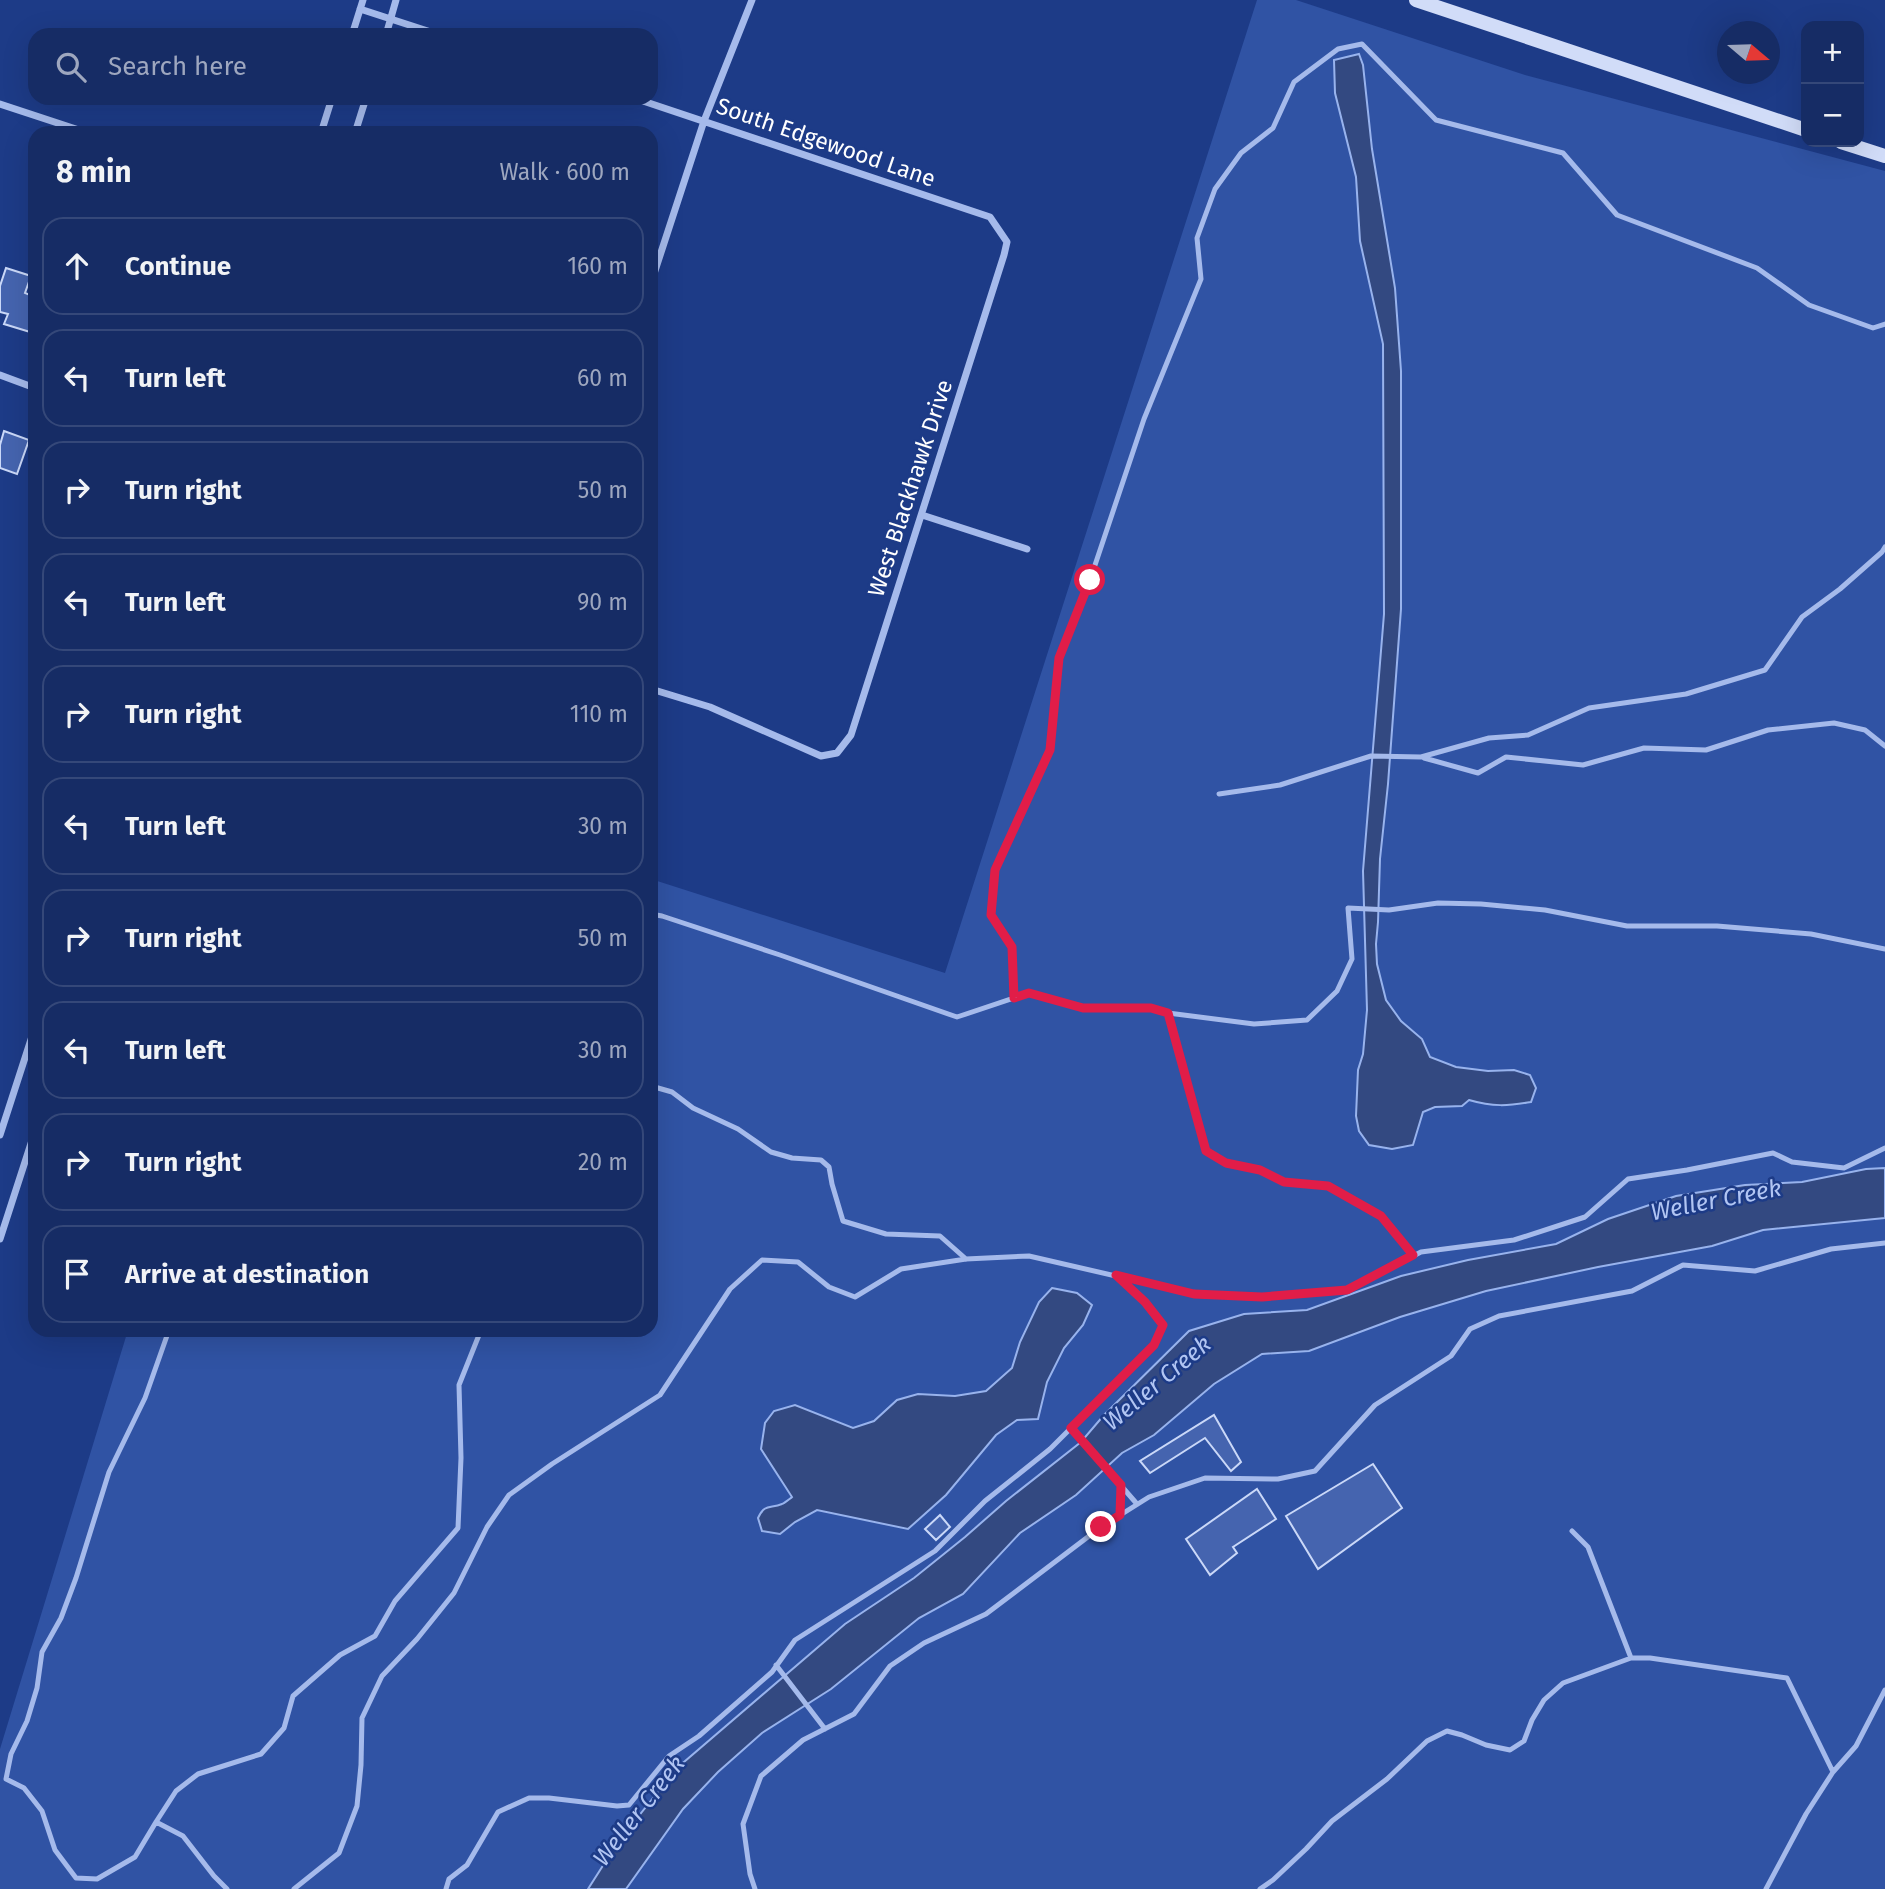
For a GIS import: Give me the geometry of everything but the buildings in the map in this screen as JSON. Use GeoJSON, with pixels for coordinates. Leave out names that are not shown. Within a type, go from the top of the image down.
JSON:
{"type":"FeatureCollection","features":[{"type":"Feature","properties":{"kind":"main road"},"geometry":{"type":"LineString","coordinates":[[1416,0],[1801,128]]}},
{"type":"Feature","properties":{"kind":"main road"},"geometry":{"type":"LineString","coordinates":[[1857,147],[1885,156]]}},
{"type":"Feature","properties":{"kind":"street"},"geometry":{"type":"LineString","coordinates":[[354,28],[363,0]]}},
{"type":"Feature","properties":{"kind":"street"},"geometry":{"type":"LineString","coordinates":[[388,28],[396,0]]}},
{"type":"Feature","properties":{"kind":"street"},"geometry":{"type":"LineString","coordinates":[[658,262],[704,121],[752,0]]}},
{"type":"Feature","properties":{"kind":"street"},"geometry":{"type":"LineString","coordinates":[[360,9],[419,28]]}},
{"type":"Feature","properties":{"kind":"street"},"geometry":{"type":"LineString","coordinates":[[0,104],[67,126]]}},
{"type":"Feature","properties":{"kind":"street"},"geometry":{"type":"LineString","coordinates":[[323,126],[330,105]]}},
{"type":"Feature","properties":{"kind":"street"},"geometry":{"type":"LineString","coordinates":[[357,126],[364,105]]}},
{"type":"Feature","properties":{"kind":"street","name":"South Edgewood Lane"},"geometry":{"type":"LineString","coordinates":[[655,105],[990,218],[1001,232]]}},
{"type":"Feature","properties":{"kind":"street","name":"West Blackhawk Drive"},"geometry":{"type":"LineString","coordinates":[[658,691],[710,707],[821,756],[837,753],[851,735],[1004,255],[1006,242],[1001,232]]}},
{"type":"Feature","properties":{"kind":"street"},"geometry":{"type":"LineString","coordinates":[[0,376],[28,386]]}},
{"type":"Feature","properties":{"kind":"street"},"geometry":{"type":"LineString","coordinates":[[922,515],[1027,549]]}},
{"type":"Feature","properties":{"kind":"street"},"geometry":{"type":"LineString","coordinates":[[0,1135],[28,1049]]}},
{"type":"Feature","properties":{"kind":"street"},"geometry":{"type":"LineString","coordinates":[[0,1239],[28,1153]]}},
{"type":"Feature","properties":{"kind":"lane"},"geometry":{"type":"LineString","coordinates":[[1014,998],[1012,947],[991,915],[995,870],[1050,750],[1059,658],[1090,580],[1144,419],[1200,279],[1197,238],[1215,189],[1241,153],[1273,128],[1294,82],[1338,49],[1362,44],[1436,120],[1563,153],[1617,215],[1757,268],[1809,305],[1873,328],[1885,324]]}},
{"type":"Feature","properties":{"kind":"lane"},"geometry":{"type":"LineString","coordinates":[[1219,794],[1280,785],[1371,756],[1421,757],[1489,738],[1528,734],[1589,708],[1686,694],[1765,670],[1802,617],[1840,589],[1885,547]]}},
{"type":"Feature","properties":{"kind":"lane"},"geometry":{"type":"LineString","coordinates":[[1421,757],[1478,773],[1506,757],[1584,765],[1644,748],[1706,750],[1769,730],[1834,723],[1865,730],[1885,746]]}},
{"type":"Feature","properties":{"kind":"lane"},"geometry":{"type":"LineString","coordinates":[[658,915],[957,1017],[1029,993],[1083,1008],[1151,1008],[1168,1013],[1254,1024],[1307,1020],[1337,991],[1352,959],[1348,908],[1389,910],[1437,903],[1481,904],[1545,910],[1627,926],[1717,926],[1811,934],[1885,949]]}},
{"type":"Feature","properties":{"kind":"lane"},"geometry":{"type":"LineString","coordinates":[[1168,1013],[1206,1151],[1226,1163],[1260,1170],[1284,1182],[1328,1186],[1381,1216],[1413,1255]]}},
{"type":"Feature","properties":{"kind":"lane"},"geometry":{"type":"LineString","coordinates":[[658,1088],[672,1092],[693,1108],[738,1129],[771,1152],[792,1158],[821,1160],[829,1167],[831,1184],[843,1221],[886,1234],[940,1236],[965,1259]]}},
{"type":"Feature","properties":{"kind":"lane"},"geometry":{"type":"LineString","coordinates":[[294,1889],[339,1853],[358,1806],[362,1718],[382,1676],[418,1639],[454,1593],[487,1527],[509,1495],[552,1464],[660,1395],[730,1289],[762,1260],[798,1262],[829,1287],[855,1297],[901,1269],[965,1259],[1029,1255],[1194,1294],[1262,1297],[1347,1290],[1421,1252],[1514,1240],[1586,1217],[1628,1179],[1773,1153],[1793,1162],[1844,1168],[1885,1148]]}},
{"type":"Feature","properties":{"kind":"lane"},"geometry":{"type":"LineString","coordinates":[[755,1889],[750,1874],[743,1824],[761,1776],[803,1740],[854,1714],[890,1666],[925,1643],[986,1614],[1101,1527],[1149,1497],[1205,1478],[1278,1479],[1315,1471],[1375,1405],[1451,1356],[1470,1329],[1499,1316],[1632,1291],[1683,1265],[1755,1271],[1831,1249],[1885,1243]]}},
{"type":"Feature","properties":{"kind":"lane"},"geometry":{"type":"LineString","coordinates":[[446,1889],[449,1880],[467,1865],[498,1812],[529,1798],[629,1805],[669,1756],[699,1735],[772,1672],[795,1640],[934,1551],[985,1501],[1050,1449],[1154,1345],[1163,1325],[1145,1302],[1116,1275]]}},
{"type":"Feature","properties":{"kind":"lane"},"geometry":{"type":"LineString","coordinates":[[167,1337],[145,1398],[109,1472],[76,1578],[61,1618],[42,1651],[37,1688],[27,1721],[10,1754],[6,1779],[24,1788],[42,1811],[55,1850],[76,1878],[97,1878],[135,1857],[176,1791],[198,1774],[261,1754],[284,1728],[293,1696],[340,1655],[375,1636],[395,1601],[458,1528],[461,1458],[459,1385],[478,1337]]}},
{"type":"Feature","properties":{"kind":"lane"},"geometry":{"type":"LineString","coordinates":[[1071,1428],[1137,1504]]}},
{"type":"Feature","properties":{"kind":"lane"},"geometry":{"type":"LineString","coordinates":[[1120,1515],[1121,1485]]}},
{"type":"Feature","properties":{"kind":"lane"},"geometry":{"type":"LineString","coordinates":[[1572,1531],[1588,1547],[1631,1658]]}},
{"type":"Feature","properties":{"kind":"lane"},"geometry":{"type":"LineString","coordinates":[[1261,1889],[1298,1857],[1332,1821],[1387,1779],[1427,1741],[1447,1731],[1486,1745],[1510,1750],[1524,1741],[1544,1700],[1563,1683],[1631,1658],[1650,1658],[1787,1678],[1833,1772]]}},
{"type":"Feature","properties":{"kind":"lane"},"geometry":{"type":"LineString","coordinates":[[776,1665],[825,1729]]}},
{"type":"Feature","properties":{"kind":"lane"},"geometry":{"type":"LineString","coordinates":[[1766,1889],[1806,1814],[1833,1772],[1856,1746],[1885,1689]]}},
{"type":"Feature","properties":{"kind":"lane"},"geometry":{"type":"LineString","coordinates":[[156,1822],[183,1836],[227,1889]]}},
{"type":"Feature","properties":{"kind":"shaded area"},"geometry":{"type":"Polygon","coordinates":[[[1257,0],[1296,0],[1525,75],[1885,171],[1885,1889],[0,1889],[0,1749],[126,1337],[658,1337],[658,881],[945,973],[1257,0]]]}},
{"type":"Feature","properties":{"kind":"water"},"geometry":{"type":"Polygon","coordinates":[[[1359,54],[1363,65],[1372,149],[1395,288],[1401,371],[1401,609],[1380,859],[1377,964],[1386,1000],[1401,1021],[1422,1039],[1430,1057],[1456,1067],[1488,1071],[1514,1070],[1530,1075],[1536,1088],[1531,1102],[1500,1105],[1469,1100],[1462,1106],[1435,1107],[1423,1112],[1413,1145],[1392,1149],[1369,1145],[1359,1131],[1356,1116],[1358,1070],[1363,1054],[1367,1010],[1363,871],[1384,614],[1383,344],[1360,241],[1356,177],[1335,93],[1334,60],[1359,54]]]}},
{"type":"Feature","properties":{"kind":"water","name":"Weller Creek"},"geometry":{"type":"Polygon","coordinates":[[[1885,1168],[1885,1218],[1763,1230],[1712,1246],[1486,1291],[1400,1317],[1309,1351],[1262,1354],[1214,1384],[1154,1435],[1122,1453],[1076,1495],[1020,1533],[963,1594],[919,1618],[831,1689],[762,1733],[718,1772],[683,1809],[626,1889],[588,1889],[618,1842],[677,1768],[845,1624],[914,1578],[1081,1442],[1104,1415],[1189,1331],[1244,1314],[1307,1310],[1401,1276],[1468,1260],[1556,1244],[1608,1219],[1676,1196],[1745,1185],[1802,1182],[1866,1169],[1885,1168]]]}},
{"type":"Feature","properties":{"kind":"water"},"geometry":{"type":"Polygon","coordinates":[[[1052,1288],[1077,1293],[1092,1305],[1083,1325],[1064,1348],[1047,1382],[1038,1419],[1017,1420],[996,1435],[946,1495],[908,1529],[817,1510],[780,1534],[762,1531],[758,1518],[763,1510],[783,1504],[792,1497],[761,1449],[765,1423],[774,1411],[795,1405],[853,1428],[874,1421],[897,1400],[918,1394],[955,1396],[986,1391],[1012,1368],[1020,1342],[1039,1302],[1052,1288]]]}},
{"type":"Feature","properties":{"kind":"route"},"geometry":{"type":"LineString","coordinates":[[1090,580],[1059,658],[1050,750],[995,870],[991,915],[1012,947],[1014,998],[1029,993],[1083,1008],[1151,1008],[1168,1013],[1206,1151],[1226,1163],[1260,1170],[1284,1182],[1328,1186],[1381,1216],[1413,1255],[1347,1290],[1262,1297],[1194,1294],[1116,1275],[1145,1302],[1163,1325],[1154,1345],[1071,1428],[1121,1485],[1120,1515],[1101,1527]]}}]}
